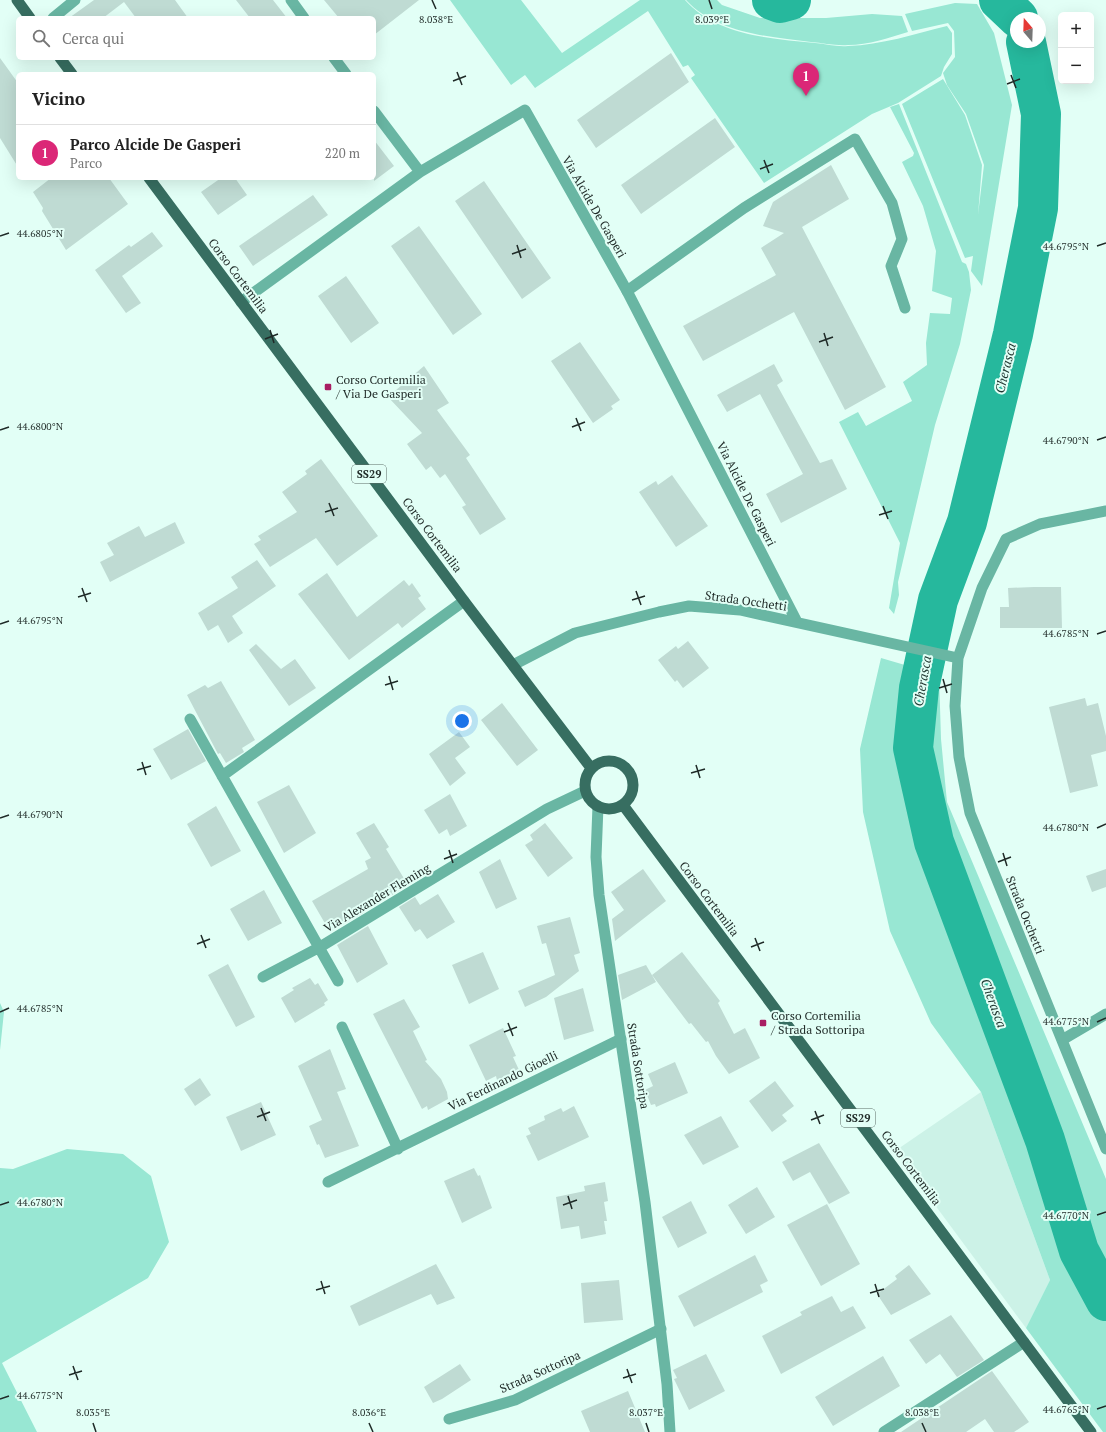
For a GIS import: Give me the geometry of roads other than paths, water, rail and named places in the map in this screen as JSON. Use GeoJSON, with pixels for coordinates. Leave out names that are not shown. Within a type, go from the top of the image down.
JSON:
{"type":"FeatureCollection","features":[{"type":"Feature","properties":{"kind":"main road"},"geometry":{"type":"LineString","coordinates":[[17,0],[29,16]]}},
{"type":"Feature","properties":{"kind":"main road"},"geometry":{"type":"LineString","coordinates":[[62,60],[70,72]]}},
{"type":"Feature","properties":{"kind":"main road","name":"Corso Cortemilia"},"geometry":{"type":"LineString","coordinates":[[150,180],[464,601],[591,768]]}},
{"type":"Feature","properties":{"kind":"main road"},"geometry":{"type":"LineString","coordinates":[[613,760],[627,767],[632,774],[632,795],[623,805],[616,808],[603,808],[598,806],[591,801],[586,791],[586,777],[591,768],[602,761],[613,760]]}},
{"type":"Feature","properties":{"kind":"main road","name":"Corso Cortemilia"},"geometry":{"type":"LineString","coordinates":[[623,805],[1091,1432]]}},
{"type":"Feature","properties":{"kind":"street"},"geometry":{"type":"LineString","coordinates":[[55,16],[75,0]]}},
{"type":"Feature","properties":{"kind":"street"},"geometry":{"type":"LineString","coordinates":[[291,0],[303,16]]}},
{"type":"Feature","properties":{"kind":"street"},"geometry":{"type":"LineString","coordinates":[[336,60],[344,72]]}},
{"type":"Feature","properties":{"kind":"street","name":"Via Alcide De Gasperi"},"geometry":{"type":"LineString","coordinates":[[241,302],[420,172],[525,110],[627,291],[797,622]]}},
{"type":"Feature","properties":{"kind":"street"},"geometry":{"type":"LineString","coordinates":[[376,114],[420,172]]}},
{"type":"Feature","properties":{"kind":"street"},"geometry":{"type":"LineString","coordinates":[[627,291],[744,208],[855,139],[892,203],[902,239],[891,266],[905,308]]}},
{"type":"Feature","properties":{"kind":"street","name":"Strada Occhetti"},"geometry":{"type":"LineString","coordinates":[[1106,511],[1040,524],[1006,539],[982,588],[958,658],[955,706],[959,757],[970,813],[1106,1149]]}},
{"type":"Feature","properties":{"kind":"street"},"geometry":{"type":"LineString","coordinates":[[222,776],[464,601]]}},
{"type":"Feature","properties":{"kind":"street","name":"Strada Occhetti"},"geometry":{"type":"LineString","coordinates":[[513,665],[575,633],[689,606],[740,610],[893,645],[958,658]]}},
{"type":"Feature","properties":{"kind":"street"},"geometry":{"type":"LineString","coordinates":[[190,719],[338,981]]}},
{"type":"Feature","properties":{"kind":"street","name":"Via Alexander Fleming"},"geometry":{"type":"LineString","coordinates":[[263,977],[320,947],[547,809],[586,791]]}},
{"type":"Feature","properties":{"kind":"street","name":"Strada Sottoripa"},"geometry":{"type":"LineString","coordinates":[[598,806],[596,857],[599,895],[646,1202],[667,1384],[670,1432]]}},
{"type":"Feature","properties":{"kind":"street"},"geometry":{"type":"LineString","coordinates":[[1062,1040],[1106,1014]]}},
{"type":"Feature","properties":{"kind":"street"},"geometry":{"type":"LineString","coordinates":[[342,1027],[398,1149]]}},
{"type":"Feature","properties":{"kind":"street","name":"Via Ferdinando Gioelli"},"geometry":{"type":"LineString","coordinates":[[328,1182],[398,1149],[446,1123],[621,1038]]}},
{"type":"Feature","properties":{"kind":"street","name":"Strada Sottoripa"},"geometry":{"type":"LineString","coordinates":[[449,1419],[516,1400],[661,1329]]}},
{"type":"Feature","properties":{"kind":"street"},"geometry":{"type":"LineString","coordinates":[[884,1432],[1024,1342]]}},
{"type":"Feature","properties":{"kind":"waterway","name":"Cherasca"},"geometry":{"type":"LineString","coordinates":[[772,0],[780,3],[791,0]]}},
{"type":"Feature","properties":{"kind":"waterway","name":"Cherasca"},"geometry":{"type":"LineString","coordinates":[[999,0],[1012,12]]}},
{"type":"Feature","properties":{"kind":"waterway","name":"Cherasca"},"geometry":{"type":"LineString","coordinates":[[1027,48],[1041,114],[1038,208],[1013,334],[967,522],[938,600],[919,688],[913,748],[934,842],[1045,1140],[1079,1251],[1106,1301]]}},
{"type":"Feature","properties":{"kind":"place","name":"Parco Alcide De Gasperi"},"geometry":{"type":"Point","coordinates":[806,96]}},
{"type":"Feature","properties":{"kind":"place","name":"Corso Cortemilia / Via De Gasperi"},"geometry":{"type":"Point","coordinates":[328,387]}},
{"type":"Feature","properties":{"kind":"place","name":"Corso Cortemilia / Strada Sottoripa"},"geometry":{"type":"Point","coordinates":[763,1023]}}]}
